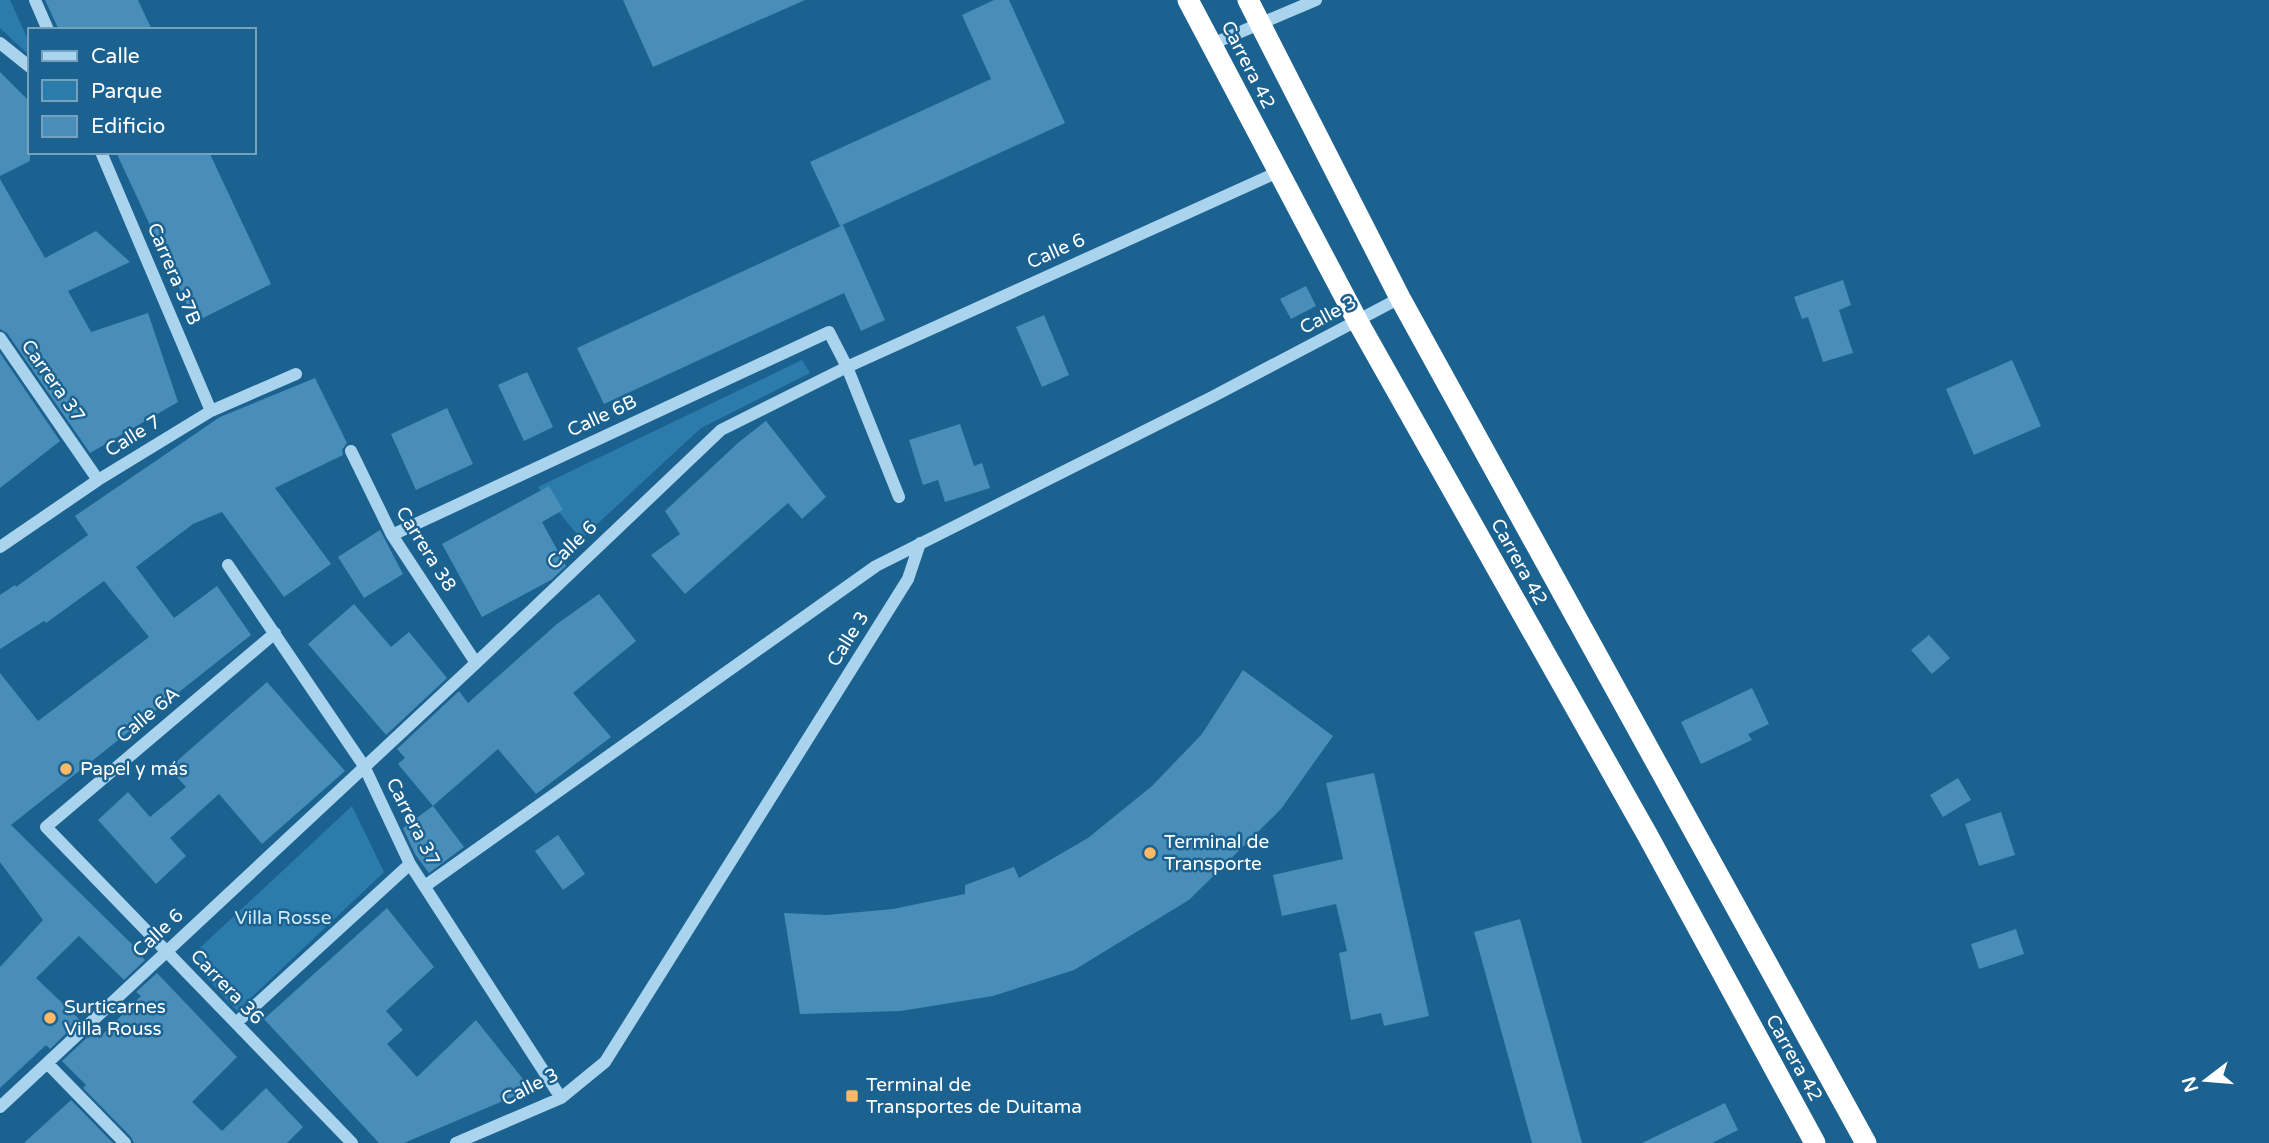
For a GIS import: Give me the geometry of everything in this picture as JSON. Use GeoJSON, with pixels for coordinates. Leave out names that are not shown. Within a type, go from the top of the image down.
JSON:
{"type":"FeatureCollection","features":[{"type":"Feature","properties":{"kind":"highway","name":"Carrera 42"},"geometry":{"type":"LineString","coordinates":[[1188,0],[1357,321],[1648,836],[1815,1143]]}},
{"type":"Feature","properties":{"kind":"highway","name":"Carrera 42"},"geometry":{"type":"LineString","coordinates":[[1248,0],[1400,298],[1867,1143]]}},
{"type":"Feature","properties":{"kind":"street"},"geometry":{"type":"LineString","coordinates":[[35,0],[47,28]]}},
{"type":"Feature","properties":{"kind":"street"},"geometry":{"type":"LineString","coordinates":[[1212,44],[1316,0]]}},
{"type":"Feature","properties":{"kind":"street"},"geometry":{"type":"LineString","coordinates":[[0,43],[28,65]]}},
{"type":"Feature","properties":{"kind":"street","name":"Carrera 37B"},"geometry":{"type":"LineString","coordinates":[[102,154],[211,411]]}},
{"type":"Feature","properties":{"kind":"street","name":"Calle 6"},"geometry":{"type":"LineString","coordinates":[[0,1107],[476,663],[721,430],[847,367],[1278,172]]}},
{"type":"Feature","properties":{"kind":"street","name":"Calle 3"},"geometry":{"type":"LineString","coordinates":[[456,1143],[561,1098],[605,1062],[908,579],[920,543],[1400,298]]}},
{"type":"Feature","properties":{"kind":"street","name":"Calle 6B"},"geometry":{"type":"LineString","coordinates":[[392,536],[829,332],[847,367]]}},
{"type":"Feature","properties":{"kind":"street","name":"Carrera 37"},"geometry":{"type":"LineString","coordinates":[[0,338],[98,481]]}},
{"type":"Feature","properties":{"kind":"street"},"geometry":{"type":"LineString","coordinates":[[847,367],[899,497]]}},
{"type":"Feature","properties":{"kind":"street","name":"Calle 7"},"geometry":{"type":"LineString","coordinates":[[0,547],[98,481],[211,411],[296,374]]}},
{"type":"Feature","properties":{"kind":"street","name":"Carrera 38"},"geometry":{"type":"LineString","coordinates":[[351,452],[392,536],[476,663]]}},
{"type":"Feature","properties":{"kind":"street"},"geometry":{"type":"LineString","coordinates":[[425,886],[876,566],[920,543]]}},
{"type":"Feature","properties":{"kind":"street","name":"Carrera 37"},"geometry":{"type":"LineString","coordinates":[[228,565],[364,766],[410,863],[561,1098]]}},
{"type":"Feature","properties":{"kind":"street","name":"Calle 6A"},"geometry":{"type":"LineString","coordinates":[[46,827],[275,633]]}},
{"type":"Feature","properties":{"kind":"street","name":"Carrera 36"},"geometry":{"type":"LineString","coordinates":[[46,827],[352,1143]]}},
{"type":"Feature","properties":{"kind":"street"},"geometry":{"type":"LineString","coordinates":[[236,1023],[410,863]]}},
{"type":"Feature","properties":{"kind":"street"},"geometry":{"type":"LineString","coordinates":[[47,1063],[125,1143]]}},
{"type":"Feature","properties":{"kind":"green space"},"geometry":{"type":"Polygon","coordinates":[[[0,0],[10,0],[28,40],[28,54],[0,28],[0,0]]]}},
{"type":"Feature","properties":{"kind":"green space"},"geometry":{"type":"Polygon","coordinates":[[[802,360],[810,373],[701,428],[581,539],[538,487],[802,360]]]}},
{"type":"Feature","properties":{"kind":"green space","name":"Villa Rosse"},"geometry":{"type":"Polygon","coordinates":[[[352,806],[384,872],[237,1011],[189,958],[352,806]]]}},
{"type":"Feature","properties":{"kind":"building"},"geometry":{"type":"Polygon","coordinates":[[[45,0],[138,0],[151,28],[58,28],[45,0]]]}},
{"type":"Feature","properties":{"kind":"building"},"geometry":{"type":"Polygon","coordinates":[[[623,0],[805,0],[653,67],[623,0]]]}},
{"type":"Feature","properties":{"kind":"building"},"geometry":{"type":"Polygon","coordinates":[[[994,0],[1009,0],[1065,123],[840,226],[810,162],[991,79],[962,15],[994,0]]]}},
{"type":"Feature","properties":{"kind":"building"},"geometry":{"type":"Polygon","coordinates":[[[0,72],[28,100],[30,161],[0,176],[0,72]]]}},
{"type":"Feature","properties":{"kind":"building"},"geometry":{"type":"Polygon","coordinates":[[[117,154],[210,154],[271,284],[195,322],[117,154]]]}},
{"type":"Feature","properties":{"kind":"building"},"geometry":{"type":"Polygon","coordinates":[[[0,179],[45,258],[96,231],[130,262],[68,291],[91,332],[148,313],[178,402],[90,453],[7,333],[0,329],[0,179]]]}},
{"type":"Feature","properties":{"kind":"building"},"geometry":{"type":"Polygon","coordinates":[[[843,225],[885,320],[861,331],[844,293],[604,404],[577,348],[843,225]]]}},
{"type":"Feature","properties":{"kind":"building"},"geometry":{"type":"Polygon","coordinates":[[[1843,280],[1851,305],[1839,310],[1853,353],[1823,362],[1808,317],[1802,319],[1794,297],[1843,280]]]}},
{"type":"Feature","properties":{"kind":"building"},"geometry":{"type":"Polygon","coordinates":[[[1306,286],[1316,306],[1291,319],[1280,299],[1306,286]]]}},
{"type":"Feature","properties":{"kind":"building"},"geometry":{"type":"Polygon","coordinates":[[[1044,315],[1069,375],[1042,387],[1016,327],[1044,315]]]}},
{"type":"Feature","properties":{"kind":"building"},"geometry":{"type":"Polygon","coordinates":[[[0,353],[60,441],[0,488],[0,353]]]}},
{"type":"Feature","properties":{"kind":"building"},"geometry":{"type":"Polygon","coordinates":[[[2012,360],[2041,426],[1974,455],[1946,389],[2012,360]]]}},
{"type":"Feature","properties":{"kind":"building"},"geometry":{"type":"Polygon","coordinates":[[[527,372],[553,427],[524,441],[498,385],[527,372]]]}},
{"type":"Feature","properties":{"kind":"building"},"geometry":{"type":"Polygon","coordinates":[[[315,378],[347,443],[342,450],[343,455],[275,488],[331,564],[284,597],[222,512],[193,524],[136,567],[174,618],[217,586],[251,635],[11,825],[143,955],[145,960],[124,980],[79,936],[36,978],[80,1020],[50,1049],[46,1045],[0,1088],[0,967],[43,920],[0,862],[0,673],[38,721],[149,637],[104,581],[46,623],[44,621],[0,649],[0,595],[15,585],[16,587],[88,535],[75,516],[220,417],[315,378]]]}},
{"type":"Feature","properties":{"kind":"building"},"geometry":{"type":"Polygon","coordinates":[[[447,408],[473,464],[416,490],[391,434],[447,408]]]}},
{"type":"Feature","properties":{"kind":"building"},"geometry":{"type":"Polygon","coordinates":[[[766,421],[826,497],[802,519],[788,503],[685,594],[651,555],[680,534],[665,511],[739,442],[766,421]]]}},
{"type":"Feature","properties":{"kind":"building"},"geometry":{"type":"Polygon","coordinates":[[[960,424],[974,466],[982,463],[990,488],[945,502],[938,480],[923,485],[909,440],[960,424]]]}},
{"type":"Feature","properties":{"kind":"building"},"geometry":{"type":"Polygon","coordinates":[[[549,486],[563,510],[542,522],[566,566],[551,580],[482,617],[442,544],[549,486]]]}},
{"type":"Feature","properties":{"kind":"building"},"geometry":{"type":"Polygon","coordinates":[[[380,530],[403,574],[364,598],[338,557],[380,530]]]}},
{"type":"Feature","properties":{"kind":"building"},"geometry":{"type":"Polygon","coordinates":[[[599,594],[636,641],[573,693],[611,737],[536,794],[498,749],[433,806],[398,764],[405,758],[397,749],[459,691],[468,703],[557,624],[599,594]]]}},
{"type":"Feature","properties":{"kind":"building"},"geometry":{"type":"Polygon","coordinates":[[[354,604],[391,647],[409,632],[447,678],[386,735],[308,644],[354,604]]]}},
{"type":"Feature","properties":{"kind":"building"},"geometry":{"type":"Polygon","coordinates":[[[1929,635],[1950,658],[1932,674],[1911,650],[1929,635]]]}},
{"type":"Feature","properties":{"kind":"building","name":"Terminal de Transporte"},"geometry":{"type":"Polygon","coordinates":[[[1243,670],[1333,736],[1281,809],[1189,900],[1074,970],[993,996],[901,1011],[800,1014],[784,913],[827,915],[893,909],[965,894],[965,885],[1014,867],[1019,878],[1088,838],[1152,786],[1202,734],[1243,670]]]}},
{"type":"Feature","properties":{"kind":"building"},"geometry":{"type":"Polygon","coordinates":[[[267,682],[345,771],[262,844],[219,794],[170,838],[186,856],[156,884],[98,820],[128,792],[150,817],[186,787],[169,768],[267,682]]]}},
{"type":"Feature","properties":{"kind":"building"},"geometry":{"type":"Polygon","coordinates":[[[1752,688],[1769,724],[1748,734],[1752,740],[1701,764],[1681,722],[1752,688]]]}},
{"type":"Feature","properties":{"kind":"building"},"geometry":{"type":"Polygon","coordinates":[[[1374,773],[1429,1016],[1384,1026],[1381,1013],[1351,1020],[1339,953],[1347,951],[1336,904],[1282,916],[1273,875],[1343,859],[1326,783],[1374,773]]]}},
{"type":"Feature","properties":{"kind":"building"},"geometry":{"type":"Polygon","coordinates":[[[1958,778],[1971,800],[1943,817],[1930,795],[1958,778]]]}},
{"type":"Feature","properties":{"kind":"building"},"geometry":{"type":"Polygon","coordinates":[[[433,806],[464,847],[429,873],[415,854],[403,828],[433,806]]]}},
{"type":"Feature","properties":{"kind":"building"},"geometry":{"type":"Polygon","coordinates":[[[2001,812],[2015,855],[1979,866],[1965,824],[2001,812]]]}},
{"type":"Feature","properties":{"kind":"building"},"geometry":{"type":"Polygon","coordinates":[[[558,835],[585,874],[563,890],[535,851],[558,835]]]}},
{"type":"Feature","properties":{"kind":"building"},"geometry":{"type":"Polygon","coordinates":[[[387,908],[434,967],[386,1011],[403,1030],[387,1044],[417,1077],[476,1020],[531,1089],[404,1143],[379,1143],[264,1019],[387,908]]]}},
{"type":"Feature","properties":{"kind":"building"},"geometry":{"type":"Polygon","coordinates":[[[1520,919],[1582,1143],[1532,1143],[1474,932],[1520,919]]]}},
{"type":"Feature","properties":{"kind":"building"},"geometry":{"type":"Polygon","coordinates":[[[2016,929],[2024,954],[1979,969],[1971,944],[2016,929]]]}},
{"type":"Feature","properties":{"kind":"building"},"geometry":{"type":"Polygon","coordinates":[[[157,973],[237,1057],[192,1102],[222,1131],[266,1088],[303,1127],[287,1143],[134,1143],[83,1088],[86,1085],[62,1061],[93,1032],[99,1038],[141,996],[136,992],[157,973]]]}},
{"type":"Feature","properties":{"kind":"building"},"geometry":{"type":"Polygon","coordinates":[[[71,1100],[113,1143],[24,1143],[71,1100]]]}},
{"type":"Feature","properties":{"kind":"building"},"geometry":{"type":"Polygon","coordinates":[[[1725,1103],[1738,1130],[1712,1143],[1642,1143],[1725,1103]]]}},
{"type":"Feature","properties":{"kind":"place","name":"Papel y más"},"geometry":{"type":"Point","coordinates":[66,769]}},
{"type":"Feature","properties":{"kind":"place","name":"Terminal de Transporte"},"geometry":{"type":"Point","coordinates":[1150,853]}},
{"type":"Feature","properties":{"kind":"place","name":"Surticarnes Villa Rouss"},"geometry":{"type":"Point","coordinates":[50,1018]}},
{"type":"Feature","properties":{"kind":"place","name":"Terminal de Transportes de Duitama"},"geometry":{"type":"Point","coordinates":[852,1096]}}]}
